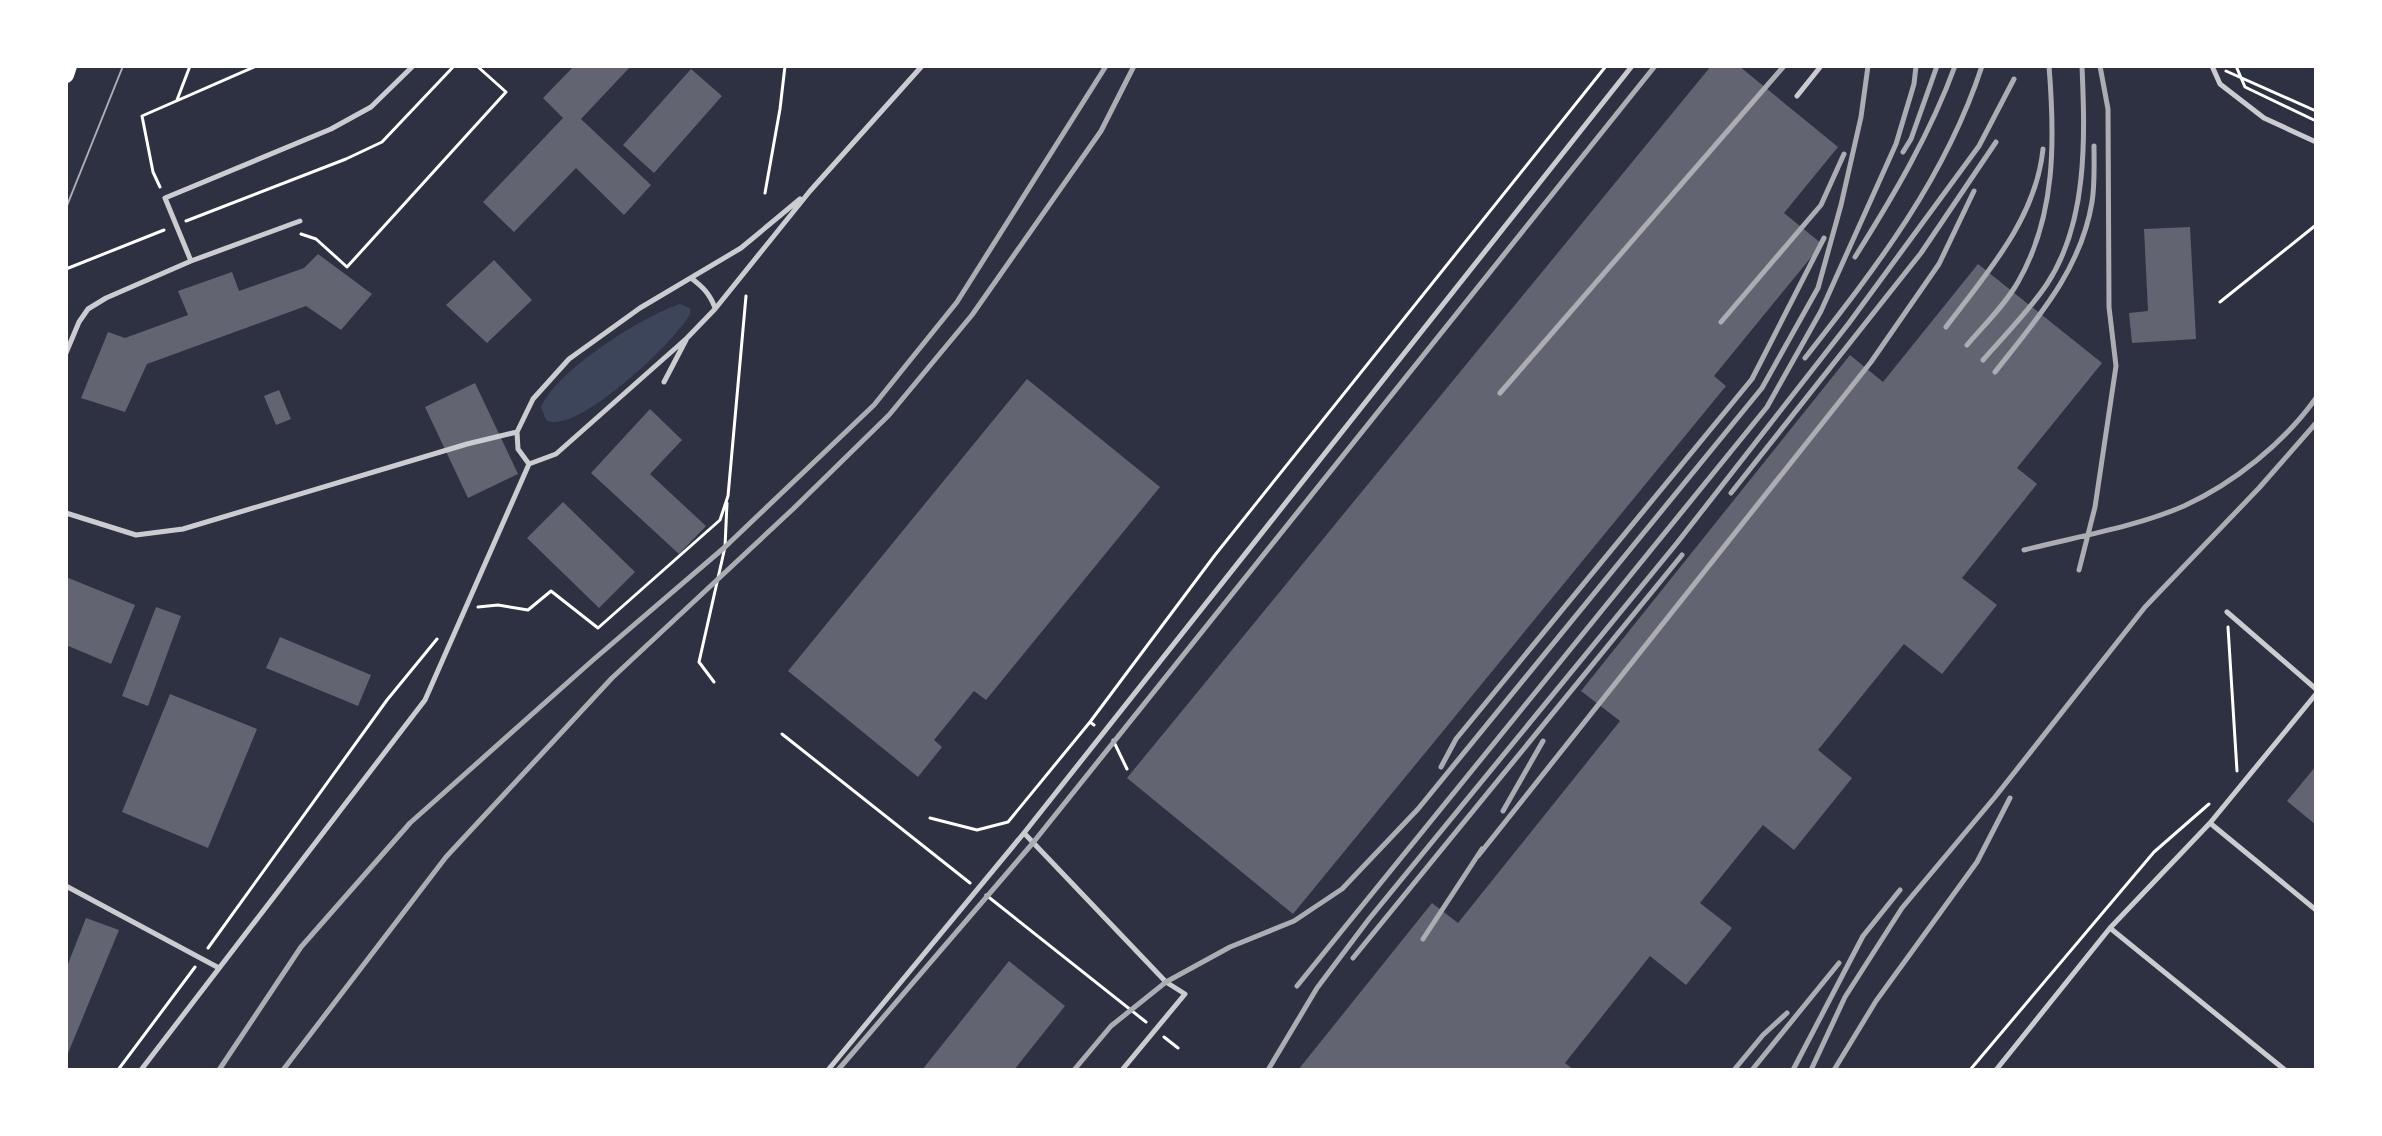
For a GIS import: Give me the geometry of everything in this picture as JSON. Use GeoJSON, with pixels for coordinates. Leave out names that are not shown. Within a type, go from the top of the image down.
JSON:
{"type":"FeatureCollection","features":[{"type":"Feature","properties":{"kind":"main road"},"geometry":{"type":"LineString","coordinates":[[66,75],[69,66]]}},
{"type":"Feature","properties":{"kind":"lane"},"geometry":{"type":"LineString","coordinates":[[191,261],[165,198],[331,129],[371,107],[413,66]]}},
{"type":"Feature","properties":{"kind":"lane"},"geometry":{"type":"LineString","coordinates":[[141,1070],[425,700],[529,464],[556,454],[687,338],[715,309],[810,191],[922,66]]}},
{"type":"Feature","properties":{"kind":"lane"},"geometry":{"type":"LineString","coordinates":[[828,1070],[1024,833],[1632,66]]}},
{"type":"Feature","properties":{"kind":"lane"},"geometry":{"type":"LineString","coordinates":[[1797,96],[1821,66]]}},
{"type":"Feature","properties":{"kind":"lane"},"geometry":{"type":"LineString","coordinates":[[2214,66],[2220,84],[2264,118],[2316,142]]}},
{"type":"Feature","properties":{"kind":"lane"},"geometry":{"type":"LineString","coordinates":[[529,464],[518,449],[517,432],[533,399],[569,359],[640,308],[741,248],[810,191]]}},
{"type":"Feature","properties":{"kind":"lane"},"geometry":{"type":"LineString","coordinates":[[66,353],[88,309],[106,298],[191,261],[300,221]]}},
{"type":"Feature","properties":{"kind":"lane"},"geometry":{"type":"LineString","coordinates":[[691,278],[703,286],[715,309]]}},
{"type":"Feature","properties":{"kind":"lane"},"geometry":{"type":"LineString","coordinates":[[664,382],[687,338]]}},
{"type":"Feature","properties":{"kind":"lane"},"geometry":{"type":"LineString","coordinates":[[66,513],[136,535],[183,529],[467,444],[517,432]]}},
{"type":"Feature","properties":{"kind":"lane"},"geometry":{"type":"LineString","coordinates":[[1996,1070],[2110,928],[2210,823],[2316,692],[2227,612]]}},
{"type":"Feature","properties":{"kind":"lane"},"geometry":{"type":"LineString","coordinates":[[2210,823],[2316,910]]}},
{"type":"Feature","properties":{"kind":"lane"},"geometry":{"type":"LineString","coordinates":[[1024,833],[1166,982],[1185,994],[1122,1070]]}},
{"type":"Feature","properties":{"kind":"lane"},"geometry":{"type":"LineString","coordinates":[[66,886],[219,968]]}},
{"type":"Feature","properties":{"kind":"lane"},"geometry":{"type":"LineString","coordinates":[[2110,928],[2285,1070]]}},
{"type":"Feature","properties":{"kind":"path"},"geometry":{"type":"LineString","coordinates":[[176,100],[190,66]]}},
{"type":"Feature","properties":{"kind":"path"},"geometry":{"type":"LineString","coordinates":[[165,198],[153,172],[142,116],[256,66]]}},
{"type":"Feature","properties":{"kind":"path"},"geometry":{"type":"LineString","coordinates":[[66,269],[382,142],[454,66]]}},
{"type":"Feature","properties":{"kind":"path"},"geometry":{"type":"LineString","coordinates":[[299,234],[316,239],[347,267],[506,92],[477,66]]}},
{"type":"Feature","properties":{"kind":"path"},"geometry":{"type":"LineString","coordinates":[[765,193],[785,66]]}},
{"type":"Feature","properties":{"kind":"path"},"geometry":{"type":"LineString","coordinates":[[930,818],[977,830],[1008,822],[1090,722],[1215,555],[1606,66]]}},
{"type":"Feature","properties":{"kind":"path"},"geometry":{"type":"LineString","coordinates":[[2214,66],[2316,111]]}},
{"type":"Feature","properties":{"kind":"path"},"geometry":{"type":"LineString","coordinates":[[2236,66],[2245,87],[2316,121]]}},
{"type":"Feature","properties":{"kind":"path"},"geometry":{"type":"LineString","coordinates":[[2220,302],[2316,225]]}},
{"type":"Feature","properties":{"kind":"path"},"geometry":{"type":"LineString","coordinates":[[714,682],[699,662],[725,547],[746,296]]}},
{"type":"Feature","properties":{"kind":"path"},"geometry":{"type":"LineString","coordinates":[[2227,612],[2237,779],[2246,767]]}},
{"type":"Feature","properties":{"kind":"path"},"geometry":{"type":"LineString","coordinates":[[1090,722],[1115,741],[1127,769]]}},
{"type":"Feature","properties":{"kind":"path"},"geometry":{"type":"LineString","coordinates":[[1970,1070],[2154,852],[2213,800]]}},
{"type":"Feature","properties":{"kind":"shaded area"},"geometry":{"type":"Polygon","coordinates":[[[680,304],[690,308],[690,314],[681,327],[624,384],[579,414],[560,421],[546,420],[541,407],[564,377],[623,332],[680,304]]]}},
{"type":"Feature","properties":{"kind":"building"},"geometry":{"type":"Polygon","coordinates":[[[574,66],[631,66],[581,119],[651,185],[624,215],[576,168],[514,232],[483,202],[563,118],[543,98],[574,66]]]}},
{"type":"Feature","properties":{"kind":"building"},"geometry":{"type":"Polygon","coordinates":[[[1711,66],[1739,66],[1838,147],[1784,213],[1822,244],[1714,376],[1726,386],[1293,914],[1127,778],[1711,66]]]}},
{"type":"Feature","properties":{"kind":"building"},"geometry":{"type":"Polygon","coordinates":[[[691,69],[722,96],[654,173],[623,145],[691,69]]]}},
{"type":"Feature","properties":{"kind":"building"},"geometry":{"type":"Polygon","coordinates":[[[2190,227],[2196,339],[2132,343],[2129,313],[2148,311],[2144,229],[2190,227]]]}},
{"type":"Feature","properties":{"kind":"building"},"geometry":{"type":"Polygon","coordinates":[[[318,254],[372,294],[341,330],[306,306],[147,364],[125,412],[81,398],[108,332],[125,338],[188,315],[178,291],[232,272],[239,291],[304,268],[318,254]]]}},
{"type":"Feature","properties":{"kind":"building"},"geometry":{"type":"Polygon","coordinates":[[[494,260],[532,300],[487,343],[446,305],[494,260]]]}},
{"type":"Feature","properties":{"kind":"building"},"geometry":{"type":"Polygon","coordinates":[[[1978,264],[2102,363],[2017,468],[2037,484],[1962,578],[1997,605],[1942,674],[1904,644],[1818,750],[1852,778],[1794,850],[1763,825],[1700,903],[1732,928],[1686,985],[1650,956],[1565,1063],[1574,1070],[1298,1070],[1432,903],[1458,923],[1620,721],[1581,691],[1850,355],[1883,382],[1978,264]]]}},
{"type":"Feature","properties":{"kind":"building"},"geometry":{"type":"Polygon","coordinates":[[[1027,379],[1160,487],[986,700],[974,691],[934,740],[942,747],[918,777],[788,671],[1027,379]]]}},
{"type":"Feature","properties":{"kind":"building"},"geometry":{"type":"Polygon","coordinates":[[[475,383],[518,474],[468,498],[425,407],[475,383]]]}},
{"type":"Feature","properties":{"kind":"building"},"geometry":{"type":"Polygon","coordinates":[[[279,390],[291,419],[276,425],[264,396],[279,390]]]}},
{"type":"Feature","properties":{"kind":"building"},"geometry":{"type":"Polygon","coordinates":[[[650,409],[682,440],[650,474],[706,526],[679,554],[591,473],[650,409]]]}},
{"type":"Feature","properties":{"kind":"building"},"geometry":{"type":"Polygon","coordinates":[[[563,502],[635,572],[599,608],[527,538],[563,502]]]}},
{"type":"Feature","properties":{"kind":"building"},"geometry":{"type":"Polygon","coordinates":[[[66,577],[135,605],[111,664],[66,645],[66,577]]]}},
{"type":"Feature","properties":{"kind":"building"},"geometry":{"type":"Polygon","coordinates":[[[156,607],[181,616],[148,706],[122,696],[156,607]]]}},
{"type":"Feature","properties":{"kind":"building"},"geometry":{"type":"Polygon","coordinates":[[[280,637],[371,675],[358,706],[266,668],[280,637]]]}},
{"type":"Feature","properties":{"kind":"building"},"geometry":{"type":"Polygon","coordinates":[[[170,694],[257,729],[208,848],[122,812],[170,694]]]}},
{"type":"Feature","properties":{"kind":"building"},"geometry":{"type":"Polygon","coordinates":[[[2316,766],[2316,825],[2287,801],[2316,766]]]}},
{"type":"Feature","properties":{"kind":"building"},"geometry":{"type":"Polygon","coordinates":[[[86,918],[119,930],[66,1058],[66,969],[86,918]]]}},
{"type":"Feature","properties":{"kind":"building"},"geometry":{"type":"Polygon","coordinates":[[[1009,961],[1065,1006],[1014,1070],[922,1070],[1009,961]]]}},
{"type":"Feature","properties":{"kind":"tram line"},"geometry":{"type":"LineString","coordinates":[[66,208],[123,66]]}},
{"type":"Feature","properties":{"kind":"railway"},"geometry":{"type":"LineString","coordinates":[[219,1070],[301,947],[410,823],[725,547],[874,405],[957,302],[1106,66]]}},
{"type":"Feature","properties":{"kind":"railway"},"geometry":{"type":"LineString","coordinates":[[283,1070],[446,857],[612,678],[889,415],[972,315],[1101,131],[1134,66]]}},
{"type":"Feature","properties":{"kind":"railway"},"geometry":{"type":"LineString","coordinates":[[838,1070],[1032,844],[1655,66]]}},
{"type":"Feature","properties":{"kind":"railway"},"geometry":{"type":"LineString","coordinates":[[1500,393],[1784,66]]}},
{"type":"Feature","properties":{"kind":"railway"},"geometry":{"type":"LineString","coordinates":[[1074,1070],[1111,1026],[1166,982],[1230,947],[1294,921],[1342,889],[1418,809],[1762,388],[1818,288],[1861,117],[1868,66]]}},
{"type":"Feature","properties":{"kind":"railway"},"geometry":{"type":"LineString","coordinates":[[1297,986],[1767,407],[1821,311],[1896,144],[1914,84],[1916,66]]}},
{"type":"Feature","properties":{"kind":"railway"},"geometry":{"type":"LineString","coordinates":[[1903,152],[1911,139],[1937,66]]}},
{"type":"Feature","properties":{"kind":"railway"},"geometry":{"type":"LineString","coordinates":[[1855,257],[1910,164],[1955,66]]}},
{"type":"Feature","properties":{"kind":"railway"},"geometry":{"type":"LineString","coordinates":[[1805,358],[1883,255],[1929,184],[1967,107],[1982,66]]}},
{"type":"Feature","properties":{"kind":"railway"},"geometry":{"type":"LineString","coordinates":[[1967,345],[2013,290],[2040,231],[2052,149],[2049,66]]}},
{"type":"Feature","properties":{"kind":"railway"},"geometry":{"type":"LineString","coordinates":[[1983,360],[2047,284],[2070,234],[2081,178],[2084,121],[2082,66]]}},
{"type":"Feature","properties":{"kind":"railway"},"geometry":{"type":"LineString","coordinates":[[2079,570],[2095,507],[2116,366],[2109,307],[2108,109],[2100,66]]}},
{"type":"Feature","properties":{"kind":"railway"},"geometry":{"type":"LineString","coordinates":[[1268,1070],[1317,988],[1369,919],[1677,543],[1849,323],[1979,146],[2014,79]]}},
{"type":"Feature","properties":{"kind":"railway"},"geometry":{"type":"LineString","coordinates":[[1731,493],[1921,253],[1996,142]]}},
{"type":"Feature","properties":{"kind":"railway"},"geometry":{"type":"LineString","coordinates":[[1995,372],[2055,293],[2078,250],[2092,202],[2094,146]]}},
{"type":"Feature","properties":{"kind":"railway"},"geometry":{"type":"LineString","coordinates":[[1946,327],[1992,266],[2020,222],[2031,199],[2043,149]]}},
{"type":"Feature","properties":{"kind":"railway"},"geometry":{"type":"LineString","coordinates":[[1721,322],[1821,205],[1844,154]]}},
{"type":"Feature","properties":{"kind":"railway"},"geometry":{"type":"LineString","coordinates":[[1478,856],[1871,362],[1939,264],[1974,191]]}},
{"type":"Feature","properties":{"kind":"railway"},"geometry":{"type":"LineString","coordinates":[[1441,767],[1456,739],[1752,379],[1824,238]]}},
{"type":"Feature","properties":{"kind":"railway"},"geometry":{"type":"LineString","coordinates":[[2024,550],[2146,520],[2203,497],[2239,474],[2273,446],[2316,398]]}},
{"type":"Feature","properties":{"kind":"railway"},"geometry":{"type":"LineString","coordinates":[[1811,1070],[1845,997],[1902,908],[1995,797],[2145,607],[2259,488],[2316,423]]}},
{"type":"Feature","properties":{"kind":"railway"},"geometry":{"type":"LineString","coordinates":[[1353,958],[1682,555]]}},
{"type":"Feature","properties":{"kind":"railway"},"geometry":{"type":"LineString","coordinates":[[1503,811],[1543,741]]}},
{"type":"Feature","properties":{"kind":"railway"},"geometry":{"type":"LineString","coordinates":[[1834,1070],[1876,1001],[1977,862],[2010,798]]}},
{"type":"Feature","properties":{"kind":"railway"},"geometry":{"type":"LineString","coordinates":[[1423,939],[1482,849]]}},
{"type":"Feature","properties":{"kind":"railway"},"geometry":{"type":"LineString","coordinates":[[1793,1070],[1863,936],[1900,890]]}},
{"type":"Feature","properties":{"kind":"railway"},"geometry":{"type":"LineString","coordinates":[[1752,1070],[1839,963]]}},
{"type":"Feature","properties":{"kind":"railway"},"geometry":{"type":"LineString","coordinates":[[1734,1070],[1763,1035],[1787,1013]]}}]}
